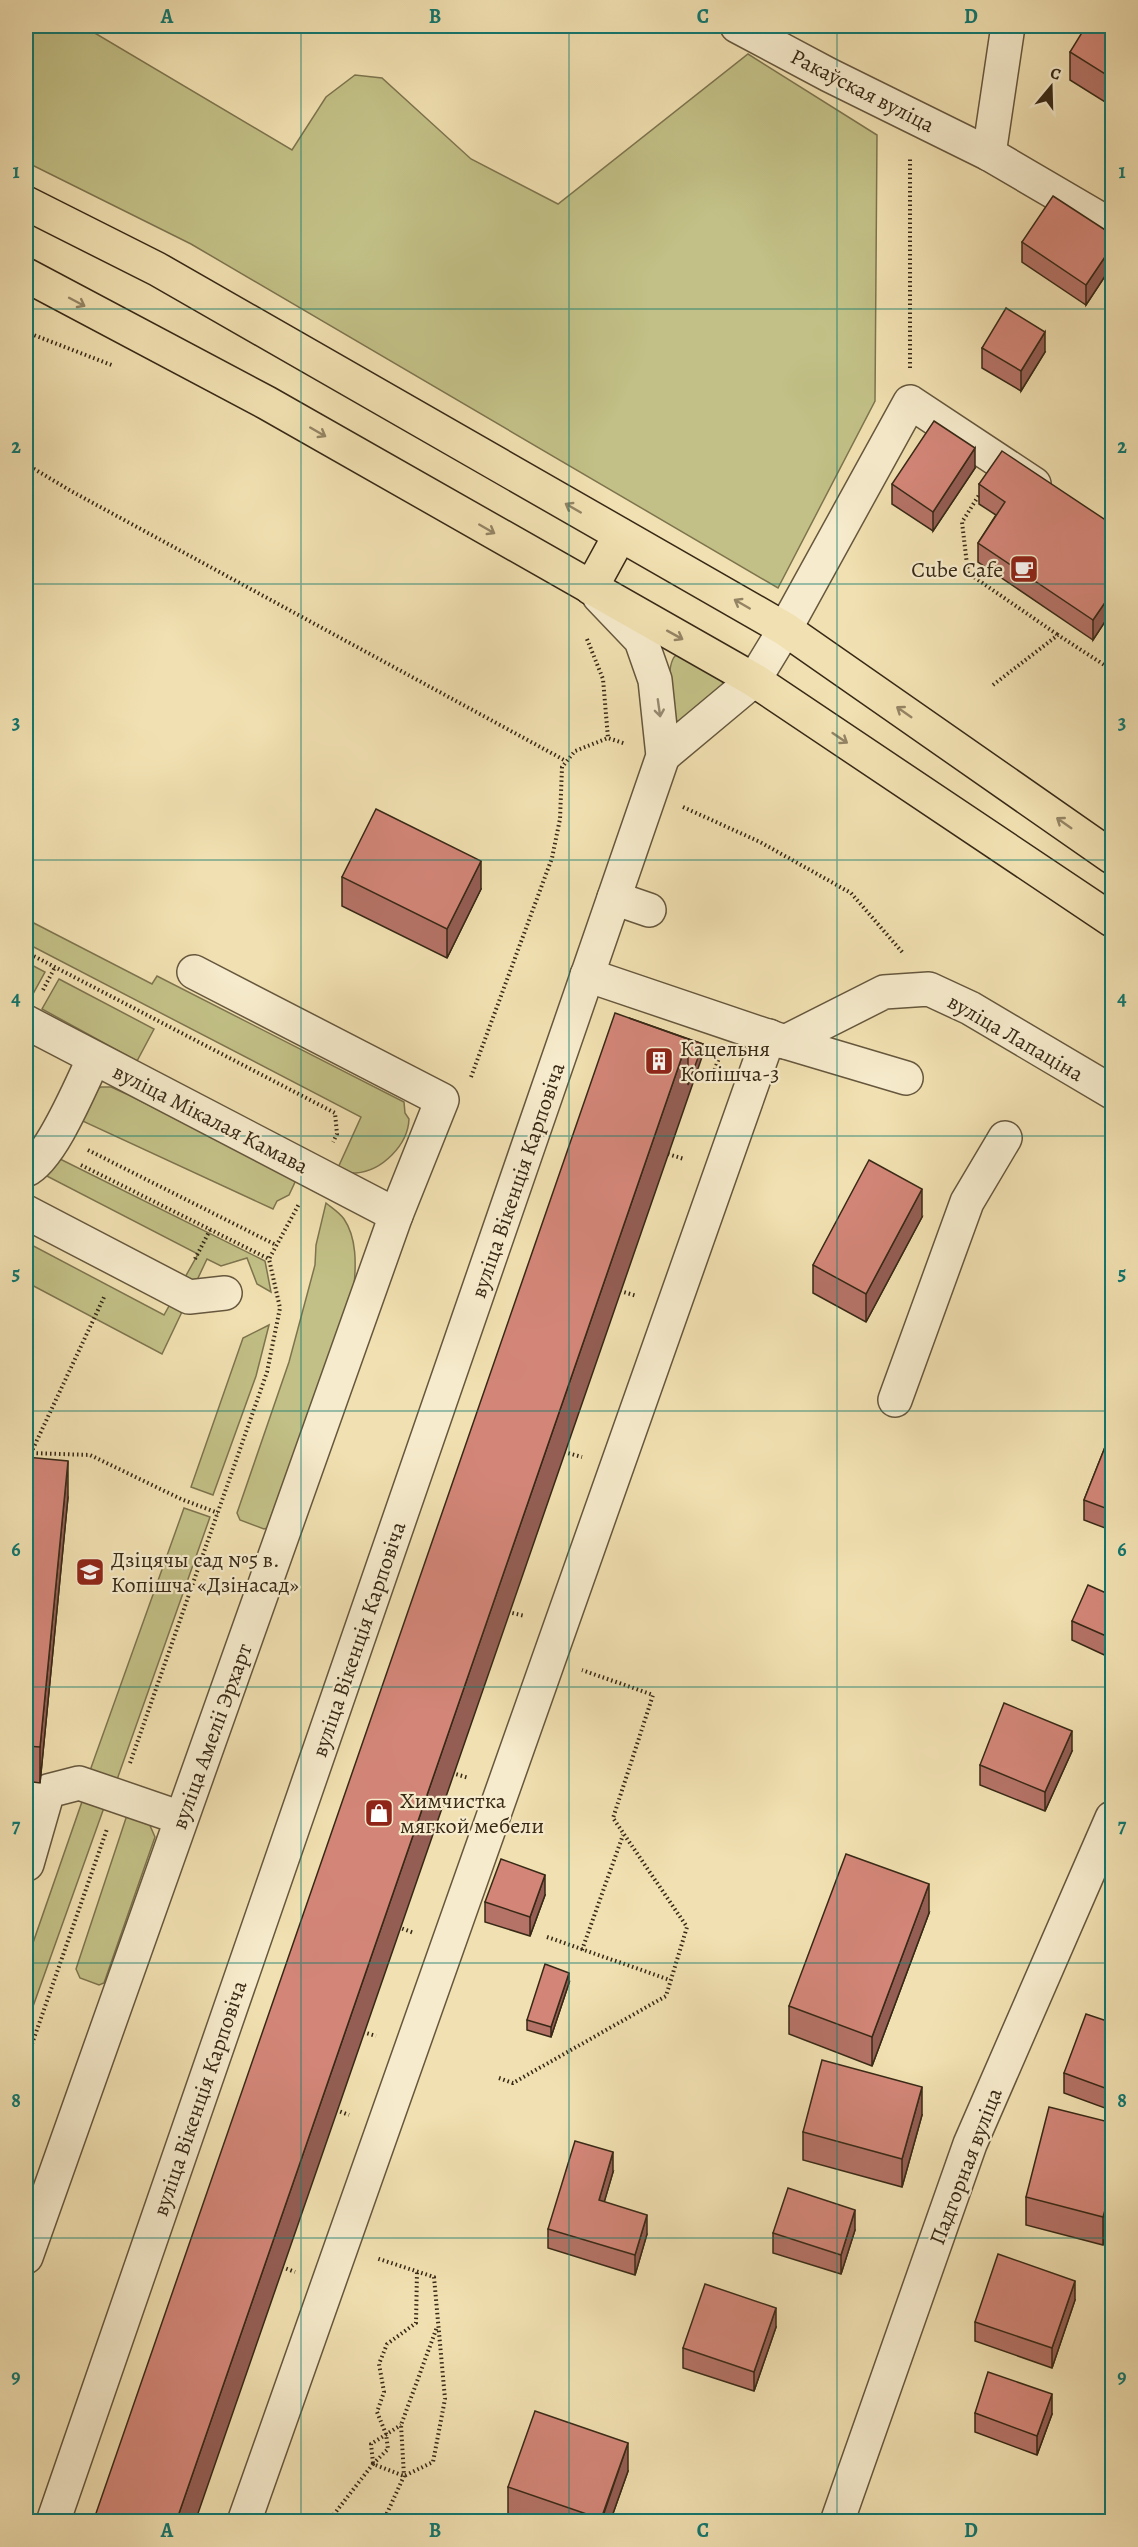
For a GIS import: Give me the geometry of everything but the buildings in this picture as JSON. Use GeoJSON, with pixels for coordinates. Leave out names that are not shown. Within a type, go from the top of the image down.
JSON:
{"type":"FeatureCollection","features":[{"type":"Feature","properties":{"kind":"main road"},"geometry":{"type":"LineString","coordinates":[[26,203],[157,269],[785,629],[1113,857]]}},
{"type":"Feature","properties":{"kind":"main road"},"geometry":{"type":"LineString","coordinates":[[26,275],[267,403],[754,680],[1113,920]]}},
{"type":"Feature","properties":{"kind":"main road"},"geometry":{"type":"LineString","coordinates":[[591,588],[620,535]]}},
{"type":"Feature","properties":{"kind":"street","name":"Ракаўская вуліца"},"geometry":{"type":"LineString","coordinates":[[737,26],[829,75],[989,154],[1113,226]]}},
{"type":"Feature","properties":{"kind":"street"},"geometry":{"type":"LineString","coordinates":[[989,154],[1008,26]]}},
{"type":"Feature","properties":{"kind":"street"},"geometry":{"type":"LineString","coordinates":[[663,756],[754,680],[785,629],[910,402],[1056,499]]}},
{"type":"Feature","properties":{"kind":"street"},"geometry":{"type":"LineString","coordinates":[[591,588],[641,640],[655,680],[663,756]]}},
{"type":"Feature","properties":{"kind":"street","name":"вуліца Вікенція Карповіча"},"geometry":{"type":"LineString","coordinates":[[53,2522],[663,756]]}},
{"type":"Feature","properties":{"kind":"street"},"geometry":{"type":"LineString","coordinates":[[614,898],[649,910]]}},
{"type":"Feature","properties":{"kind":"street","name":"вуліца Амеліі Эрхарт"},"geometry":{"type":"LineString","coordinates":[[26,2257],[396,1215],[442,1100],[194,972]]}},
{"type":"Feature","properties":{"kind":"street"},"geometry":{"type":"LineString","coordinates":[[587,975],[777,1039],[906,1078]]}},
{"type":"Feature","properties":{"kind":"street","name":"вуліца Лапаціна"},"geometry":{"type":"LineString","coordinates":[[777,1039],[884,992],[929,988],[970,1008],[1113,1092]]}},
{"type":"Feature","properties":{"kind":"street","name":"вуліца Мікалая Камава"},"geometry":{"type":"LineString","coordinates":[[26,1022],[396,1215]]}},
{"type":"Feature","properties":{"kind":"street"},"geometry":{"type":"LineString","coordinates":[[244,2522],[341,2246],[777,1039]]}},
{"type":"Feature","properties":{"kind":"street"},"geometry":{"type":"LineString","coordinates":[[43,1151],[94,1058]]}},
{"type":"Feature","properties":{"kind":"street"},"geometry":{"type":"LineString","coordinates":[[895,1400],[967,1202],[1005,1138]]}},
{"type":"Feature","properties":{"kind":"street"},"geometry":{"type":"LineString","coordinates":[[26,1212],[189,1297],[225,1293]]}},
{"type":"Feature","properties":{"kind":"street"},"geometry":{"type":"LineString","coordinates":[[27,1864],[48,1791],[79,1783],[181,1818]]}},
{"type":"Feature","properties":{"kind":"street","name":"Падгорная вуліца"},"geometry":{"type":"LineString","coordinates":[[837,2522],[970,2144],[1113,1818]]}},
{"type":"Feature","properties":{"kind":"path"},"geometry":{"type":"LineString","coordinates":[[910,114],[908,300],[910,402]]}},
{"type":"Feature","properties":{"kind":"path"},"geometry":{"type":"LineString","coordinates":[[1000,462],[962,522],[968,573],[1113,670]]}},
{"type":"Feature","properties":{"kind":"path"},"geometry":{"type":"LineString","coordinates":[[26,464],[71,491],[567,761]]}},
{"type":"Feature","properties":{"kind":"path"},"geometry":{"type":"LineString","coordinates":[[993,685],[1058,635]]}},
{"type":"Feature","properties":{"kind":"path"},"geometry":{"type":"LineString","coordinates":[[470,1082],[552,858],[560,819],[562,767],[575,751],[608,738]]}},
{"type":"Feature","properties":{"kind":"path"},"geometry":{"type":"LineString","coordinates":[[676,805],[695,811],[760,842],[851,893],[909,960],[929,988]]}},
{"type":"Feature","properties":{"kind":"path"},"geometry":{"type":"LineString","coordinates":[[43,1151],[276,1245]]}},
{"type":"Feature","properties":{"kind":"path"},"geometry":{"type":"LineString","coordinates":[[26,2061],[267,1372],[280,1308],[268,1259],[43,1151]]}},
{"type":"Feature","properties":{"kind":"path"},"geometry":{"type":"LineString","coordinates":[[668,1154],[684,1159]]}},
{"type":"Feature","properties":{"kind":"path"},"geometry":{"type":"LineString","coordinates":[[31,1463],[31,1453],[108,1289]]}},
{"type":"Feature","properties":{"kind":"path"},"geometry":{"type":"LineString","coordinates":[[620,1291],[637,1296]]}},
{"type":"Feature","properties":{"kind":"path"},"geometry":{"type":"LineString","coordinates":[[564,1452],[582,1457]]}},
{"type":"Feature","properties":{"kind":"path"},"geometry":{"type":"LineString","coordinates":[[26,1453],[90,1455],[181,1499],[218,1513]]}},
{"type":"Feature","properties":{"kind":"path"},"geometry":{"type":"LineString","coordinates":[[508,1612],[526,1617]]}},
{"type":"Feature","properties":{"kind":"path"},"geometry":{"type":"LineString","coordinates":[[499,2078],[513,2084],[666,1996],[687,1926],[613,1818],[653,1695],[577,1668]]}},
{"type":"Feature","properties":{"kind":"path"},"geometry":{"type":"LineString","coordinates":[[452,1773],[471,1778]]}},
{"type":"Feature","properties":{"kind":"path"},"geometry":{"type":"LineString","coordinates":[[582,1950],[623,1835]]}},
{"type":"Feature","properties":{"kind":"path"},"geometry":{"type":"LineString","coordinates":[[398,1927],[417,1934]]}},
{"type":"Feature","properties":{"kind":"path"},"geometry":{"type":"LineString","coordinates":[[547,1936],[670,1980]]}},
{"type":"Feature","properties":{"kind":"path"},"geometry":{"type":"LineString","coordinates":[[336,2110],[354,2117]]}},
{"type":"Feature","properties":{"kind":"path"},"geometry":{"type":"LineString","coordinates":[[341,2246],[434,2277],[445,2399],[433,2462],[404,2476],[373,2464]]}},
{"type":"Feature","properties":{"kind":"path"},"geometry":{"type":"LineString","coordinates":[[328,2522],[373,2464],[388,2449],[386,2434],[377,2412],[384,2392],[379,2364],[387,2344],[416,2324],[417,2271]]}},
{"type":"Feature","properties":{"kind":"path"},"geometry":{"type":"LineString","coordinates":[[383,2522],[404,2476],[401,2425],[438,2324]]}},
{"type":"Feature","properties":{"kind":"path"},"geometry":{"type":"LineString","coordinates":[[373,2464],[371,2444],[401,2425]]}},
{"type":"Feature","properties":{"kind":"shaded area"},"geometry":{"type":"Polygon","coordinates":[[[26,26],[83,26],[292,150],[326,97],[355,75],[382,78],[471,159],[558,204],[748,54],[877,135],[875,401],[778,588],[191,244],[26,162],[26,26]]]}},
{"type":"Feature","properties":{"kind":"shaded area"},"geometry":{"type":"Polygon","coordinates":[[[676,655],[722,674],[723,689],[682,722],[676,721],[670,686],[670,668],[676,655]]]}},
{"type":"Feature","properties":{"kind":"shaded area"},"geometry":{"type":"Polygon","coordinates":[[[26,919],[152,984],[157,976],[404,1102],[405,1113],[409,1119],[408,1129],[399,1147],[384,1162],[366,1171],[356,1173],[337,1170],[361,1117],[26,943],[26,919]]]}},
{"type":"Feature","properties":{"kind":"shaded area"},"geometry":{"type":"Polygon","coordinates":[[[26,962],[45,972],[28,1003],[26,1002],[26,962]]]}},
{"type":"Feature","properties":{"kind":"shaded area"},"geometry":{"type":"Polygon","coordinates":[[[59,979],[154,1029],[137,1061],[42,1009],[59,979]]]}},
{"type":"Feature","properties":{"kind":"shaded area"},"geometry":{"type":"Polygon","coordinates":[[[101,1087],[111,1087],[131,1096],[296,1180],[289,1195],[277,1201],[273,1209],[76,1118],[90,1092],[101,1087]]]}},
{"type":"Feature","properties":{"kind":"shaded area"},"geometry":{"type":"Polygon","coordinates":[[[52,1155],[265,1261],[271,1292],[257,1284],[247,1258],[221,1266],[207,1259],[162,1354],[26,1282],[26,1242],[164,1315],[198,1254],[39,1172],[52,1155]]]}},
{"type":"Feature","properties":{"kind":"shaded area"},"geometry":{"type":"Polygon","coordinates":[[[326,1203],[342,1217],[348,1226],[355,1261],[354,1286],[267,1528],[264,1529],[240,1520],[237,1513],[289,1362],[315,1265],[316,1245],[326,1203]]]}},
{"type":"Feature","properties":{"kind":"shaded area"},"geometry":{"type":"Polygon","coordinates":[[[269,1325],[256,1376],[213,1495],[191,1487],[243,1338],[269,1325]]]}},
{"type":"Feature","properties":{"kind":"shaded area"},"geometry":{"type":"Polygon","coordinates":[[[184,1508],[210,1517],[114,1788],[87,1779],[184,1508]]]}},
{"type":"Feature","properties":{"kind":"shaded area"},"geometry":{"type":"Polygon","coordinates":[[[84,1796],[106,1802],[26,2026],[26,1963],[84,1796]]]}},
{"type":"Feature","properties":{"kind":"shaded area"},"geometry":{"type":"Polygon","coordinates":[[[128,1812],[148,1821],[155,1837],[104,1983],[99,1985],[80,1978],[76,1969],[128,1812]]]}},
{"type":"Feature","properties":{"kind":"place","name":"Cube Cafe"},"geometry":{"type":"Point","coordinates":[1024,569]}},
{"type":"Feature","properties":{"kind":"place","name":"Кацельня Копішча-3"},"geometry":{"type":"Point","coordinates":[659,1061]}},
{"type":"Feature","properties":{"kind":"place","name":"Дзіцячы сад №5 в. Копішча «Дзінасад»"},"geometry":{"type":"Point","coordinates":[90,1572]}},
{"type":"Feature","properties":{"kind":"place","name":"Химчистка мягкой мебели"},"geometry":{"type":"Point","coordinates":[379,1813]}}]}
